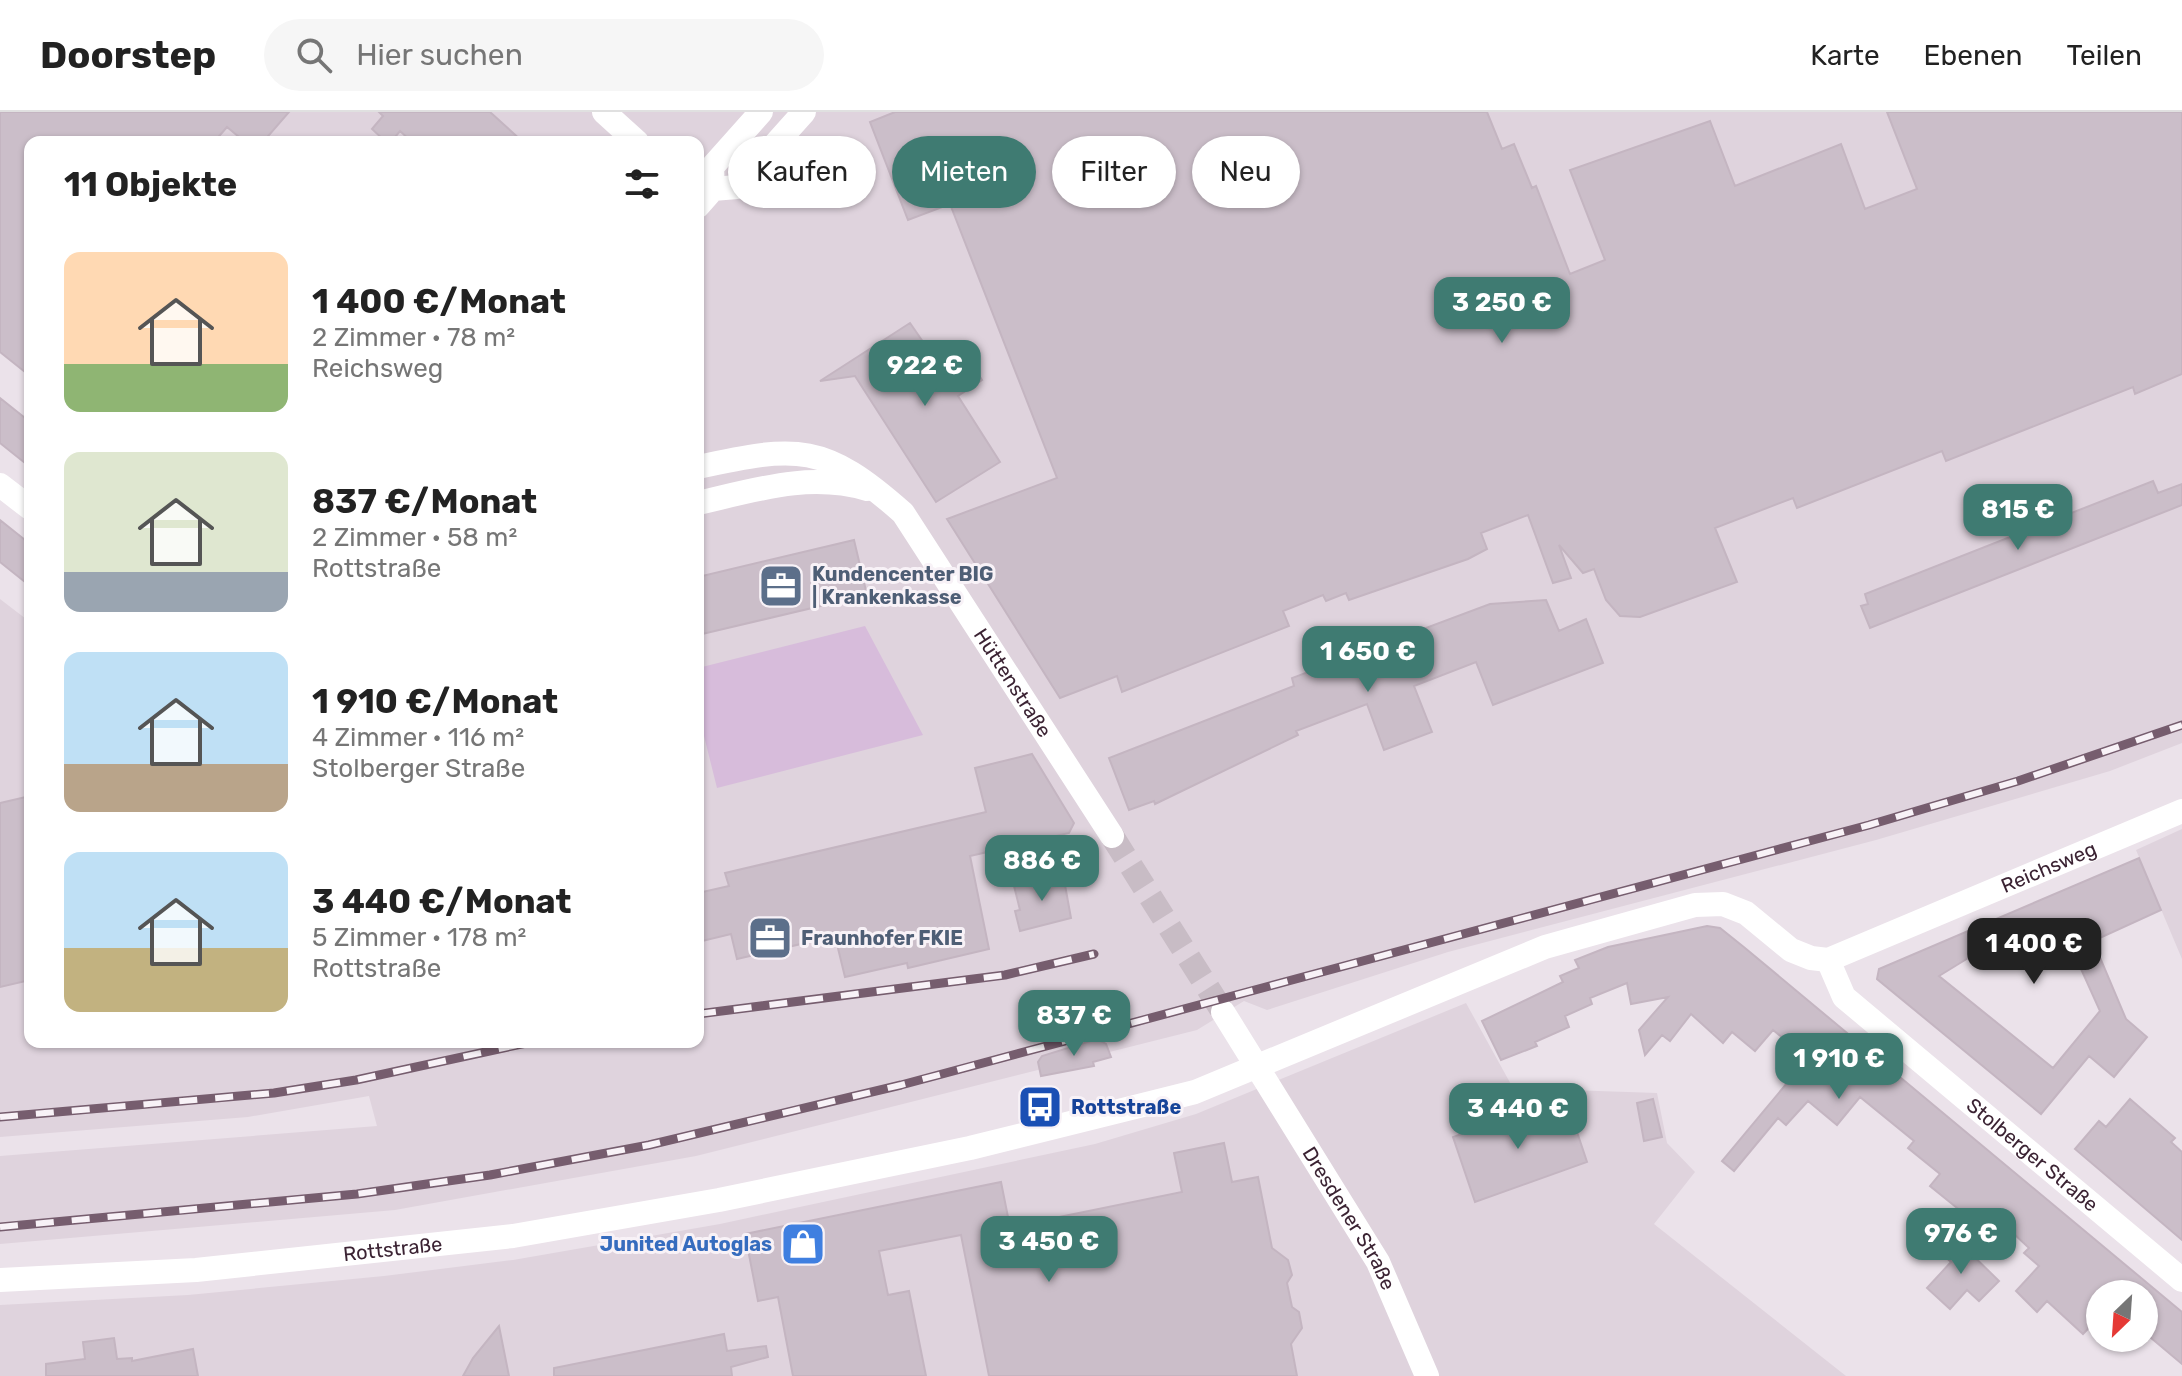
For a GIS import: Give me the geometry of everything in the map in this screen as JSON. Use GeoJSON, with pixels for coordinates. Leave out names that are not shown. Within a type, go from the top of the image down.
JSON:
{"type":"FeatureCollection","features":[{"type":"Feature","properties":{"kind":"street"},"geometry":{"type":"LineString","coordinates":[[604,112],[630,136]]}},
{"type":"Feature","properties":{"kind":"street"},"geometry":{"type":"LineString","coordinates":[[704,195],[712,167],[761,112]]}},
{"type":"Feature","properties":{"kind":"street"},"geometry":{"type":"LineString","coordinates":[[704,198],[737,187],[804,112]]}},
{"type":"Feature","properties":{"kind":"street","name":"Hüttenstraße"},"geometry":{"type":"LineString","coordinates":[[704,466],[771,453],[801,452],[829,459],[903,513],[1112,836]]}},
{"type":"Feature","properties":{"kind":"street","name":"Hüttenstraße"},"geometry":{"type":"LineString","coordinates":[[704,502],[787,483],[817,480],[845,483],[881,494]]}},
{"type":"Feature","properties":{"kind":"street"},"geometry":{"type":"LineString","coordinates":[[0,485],[24,503]]}},
{"type":"Feature","properties":{"kind":"street","name":"Reichsweg"},"geometry":{"type":"LineString","coordinates":[[1828,960],[2182,811]]}},
{"type":"Feature","properties":{"kind":"street","name":"Rottstraße"},"geometry":{"type":"LineString","coordinates":[[0,1280],[196,1270],[498,1238],[806,1183],[1095,1120],[1195,1092],[1335,1037],[1545,947],[1695,905],[1723,904],[1746,913],[1791,950],[1811,958],[1828,960]]}},
{"type":"Feature","properties":{"kind":"street","name":"Stolberger Straße"},"geometry":{"type":"LineString","coordinates":[[1828,960],[1844,997],[2182,1280]]}},
{"type":"Feature","properties":{"kind":"street"},"geometry":{"type":"LineString","coordinates":[[1223,1012],[1256,1066]]}},
{"type":"Feature","properties":{"kind":"street","name":"Dresdener Straße"},"geometry":{"type":"LineString","coordinates":[[1256,1066],[1378,1262],[1427,1376]]}},
{"type":"Feature","properties":{"kind":"shaded area"},"geometry":{"type":"Polygon","coordinates":[[[0,112],[2182,112],[2182,743],[2110,771],[1876,840],[1448,952],[1267,1010],[1244,1001],[1197,1030],[696,1156],[395,1210],[0,1244],[0,1156],[377,1126],[369,1096],[248,1117],[0,1137],[0,599],[24,617],[24,1048],[704,1048],[704,136],[24,136],[0,112]]]}},
{"type":"Feature","properties":{"kind":"shaded area"},"geometry":{"type":"Polygon","coordinates":[[[865,626],[923,735],[717,788],[704,736],[704,666],[865,626]]]}},
{"type":"Feature","properties":{"kind":"shaded area"},"geometry":{"type":"Polygon","coordinates":[[[2182,829],[2182,959],[2136,850],[2182,829]]]}},
{"type":"Feature","properties":{"kind":"shaded area"},"geometry":{"type":"Polygon","coordinates":[[[1466,1003],[1513,1088],[1657,1093],[1667,1143],[1695,1172],[1654,1224],[1846,1376],[0,1376],[0,1305],[188,1295],[384,1276],[513,1260],[720,1224],[1095,1144],[1196,1114],[1466,1003]]]}},
{"type":"Feature","properties":{"kind":"building"},"geometry":{"type":"Polygon","coordinates":[[[0,112],[289,112],[268,136],[238,136],[227,127],[219,136],[24,136],[24,371],[0,352],[0,112]]]}},
{"type":"Feature","properties":{"kind":"building"},"geometry":{"type":"Polygon","coordinates":[[[379,112],[490,112],[516,136],[405,136],[400,131],[396,136],[380,136],[372,129],[383,116],[379,112]]]}},
{"type":"Feature","properties":{"kind":"building"},"geometry":{"type":"Polygon","coordinates":[[[895,112],[1487,112],[1502,149],[1514,144],[1532,188],[1536,186],[1570,274],[1605,260],[1570,170],[1710,121],[1735,186],[1841,144],[1865,209],[1917,189],[1887,112],[2182,112],[2182,374],[2135,394],[2133,387],[1946,461],[1942,451],[1797,508],[1793,498],[1715,528],[1737,582],[1640,617],[1620,616],[1606,600],[1594,569],[1583,573],[1559,545],[1571,578],[1553,583],[1528,515],[1481,533],[1487,549],[1468,559],[1349,600],[1346,593],[1326,601],[1323,595],[1283,611],[1289,626],[1122,692],[1117,676],[1060,698],[947,519],[1057,478],[952,208],[1036,208],[1036,136],[892,136],[892,179],[870,122],[895,112]]]}},
{"type":"Feature","properties":{"kind":"building"},"geometry":{"type":"Polygon","coordinates":[[[903,208],[940,208],[908,220],[903,208]]]}},
{"type":"Feature","properties":{"kind":"building"},"geometry":{"type":"Polygon","coordinates":[[[910,323],[937,362],[960,347],[982,380],[958,396],[1000,462],[936,502],[855,376],[820,381],[910,323]]]}},
{"type":"Feature","properties":{"kind":"building"},"geometry":{"type":"Polygon","coordinates":[[[0,398],[24,417],[24,462],[0,443],[0,398]]]}},
{"type":"Feature","properties":{"kind":"building"},"geometry":{"type":"Polygon","coordinates":[[[2153,481],[2158,493],[2182,484],[2182,505],[1870,628],[1861,606],[1868,604],[1865,594],[2153,481]]]}},
{"type":"Feature","properties":{"kind":"building"},"geometry":{"type":"Polygon","coordinates":[[[0,520],[24,539],[24,581],[0,562],[0,520]]]}},
{"type":"Feature","properties":{"kind":"building","name":"Kundencenter BIG | Krankenkasse"},"geometry":{"type":"Polygon","coordinates":[[[854,540],[867,595],[704,634],[704,576],[854,540]]]}},
{"type":"Feature","properties":{"kind":"building"},"geometry":{"type":"Polygon","coordinates":[[[1546,600],[1559,631],[1586,619],[1603,663],[1493,705],[1476,662],[1414,686],[1432,732],[1384,750],[1367,704],[1296,731],[1298,735],[1155,804],[1154,801],[1129,810],[1109,758],[1294,686],[1292,678],[1490,604],[1546,600]]]}},
{"type":"Feature","properties":{"kind":"building"},"geometry":{"type":"Polygon","coordinates":[[[1032,754],[1074,823],[1069,833],[970,856],[989,949],[908,968],[907,963],[845,977],[835,936],[737,959],[731,934],[704,941],[704,892],[729,886],[725,873],[986,812],[975,768],[1032,754]]]}},
{"type":"Feature","properties":{"kind":"building"},"geometry":{"type":"Polygon","coordinates":[[[24,797],[24,981],[0,987],[0,803],[24,797]]]}},
{"type":"Feature","properties":{"kind":"building"},"geometry":{"type":"Polygon","coordinates":[[[2139,858],[2161,910],[2093,941],[2126,1019],[2147,1037],[2114,1077],[2089,1056],[2041,1114],[1877,979],[1879,969],[2139,858]],[[2068,940],[2014,963],[2004,955],[1982,964],[1978,952],[1939,976],[2053,1068],[2100,1011],[2068,940]]]}},
{"type":"Feature","properties":{"kind":"building"},"geometry":{"type":"Polygon","coordinates":[[[1063,874],[1071,918],[1020,931],[1015,911],[1020,910],[1014,886],[1063,874]]]}},
{"type":"Feature","properties":{"kind":"building"},"geometry":{"type":"Polygon","coordinates":[[[1707,926],[1720,928],[2144,1280],[2086,1280],[2086,1331],[2083,1334],[2047,1301],[2037,1312],[2016,1291],[2039,1266],[2024,1253],[2029,1248],[1995,1216],[1983,1229],[1930,1186],[1940,1174],[1908,1148],[1914,1141],[1860,1097],[1837,1125],[1808,1101],[1786,1125],[1778,1118],[1734,1171],[1722,1161],[1808,1058],[1773,1030],[1755,1051],[1732,1032],[1723,1043],[1691,1014],[1670,1041],[1662,1035],[1645,1055],[1639,1030],[1668,997],[1631,1004],[1627,983],[1590,998],[1592,1004],[1565,1016],[1569,1027],[1535,1042],[1537,1046],[1501,1060],[1482,1021],[1563,982],[1560,976],[1579,968],[1575,960],[1608,947],[1707,926]]]}},
{"type":"Feature","properties":{"kind":"building"},"geometry":{"type":"Polygon","coordinates":[[[1097,1039],[1106,1044],[1111,1057],[1093,1062],[1094,1066],[1041,1076],[1038,1062],[1042,1056],[1097,1039]]]}},
{"type":"Feature","properties":{"kind":"building"},"geometry":{"type":"Polygon","coordinates":[[[1653,1099],[1662,1137],[1644,1141],[1637,1103],[1653,1099]]]}},
{"type":"Feature","properties":{"kind":"building"},"geometry":{"type":"Polygon","coordinates":[[[2130,1099],[2175,1138],[2171,1142],[2182,1152],[2182,1240],[2075,1149],[2099,1121],[2106,1127],[2130,1099]]]}},
{"type":"Feature","properties":{"kind":"building"},"geometry":{"type":"Polygon","coordinates":[[[1549,1104],[1553,1117],[1570,1111],[1587,1162],[1475,1202],[1453,1137],[1473,1130],[1470,1122],[1488,1115],[1491,1124],[1549,1104]]]}},
{"type":"Feature","properties":{"kind":"building"},"geometry":{"type":"Polygon","coordinates":[[[1224,1143],[1232,1182],[1258,1177],[1272,1248],[1288,1260],[1292,1275],[1287,1283],[1292,1307],[1299,1312],[1302,1328],[1291,1344],[1297,1376],[989,1376],[961,1235],[879,1251],[888,1295],[909,1291],[926,1376],[793,1376],[778,1297],[758,1301],[745,1234],[1001,1182],[1010,1227],[1182,1192],[1174,1153],[1224,1143]]]}},
{"type":"Feature","properties":{"kind":"building"},"geometry":{"type":"Polygon","coordinates":[[[1951,1241],[1958,1241],[1999,1281],[1979,1301],[1967,1290],[1950,1309],[1927,1288],[1951,1262],[1940,1252],[1951,1241]]]}},
{"type":"Feature","properties":{"kind":"building"},"geometry":{"type":"Polygon","coordinates":[[[2158,1292],[2182,1312],[2182,1364],[2158,1344],[2158,1292]]]}},
{"type":"Feature","properties":{"kind":"building"},"geometry":{"type":"Polygon","coordinates":[[[499,1326],[509,1376],[463,1376],[473,1358],[499,1326]]]}},
{"type":"Feature","properties":{"kind":"building"},"geometry":{"type":"Polygon","coordinates":[[[724,1334],[727,1351],[766,1346],[768,1357],[731,1367],[732,1376],[554,1376],[554,1368],[724,1334]]]}},
{"type":"Feature","properties":{"kind":"building"},"geometry":{"type":"Polygon","coordinates":[[[114,1338],[117,1359],[132,1358],[132,1361],[193,1349],[198,1376],[46,1376],[46,1364],[85,1359],[83,1342],[114,1338]]]}},
{"type":"Feature","properties":{"kind":"tunnel"},"geometry":{"type":"LineString","coordinates":[[1112,836],[1223,1012]]}},
{"type":"Feature","properties":{"kind":"railway"},"geometry":{"type":"LineString","coordinates":[[0,1227],[357,1194],[490,1175],[649,1145],[901,1085],[1869,825],[2018,781],[2182,725]]}},
{"type":"Feature","properties":{"kind":"railway"},"geometry":{"type":"LineString","coordinates":[[704,1013],[1005,975],[1094,954]]}},
{"type":"Feature","properties":{"kind":"railway"},"geometry":{"type":"LineString","coordinates":[[0,1117],[274,1093],[356,1080],[503,1048]]}},
{"type":"Feature","properties":{"kind":"place","name":"Kundencenter BIG | Krankenkasse"},"geometry":{"type":"Point","coordinates":[781,586]}},
{"type":"Feature","properties":{"kind":"place","name":"Fraunhofer FKIE"},"geometry":{"type":"Point","coordinates":[770,938]}},
{"type":"Feature","properties":{"kind":"place","name":"Rottstraße"},"geometry":{"type":"Point","coordinates":[1040,1107]}},
{"type":"Feature","properties":{"kind":"place","name":"Junited Autoglas"},"geometry":{"type":"Point","coordinates":[803,1244]}}]}
